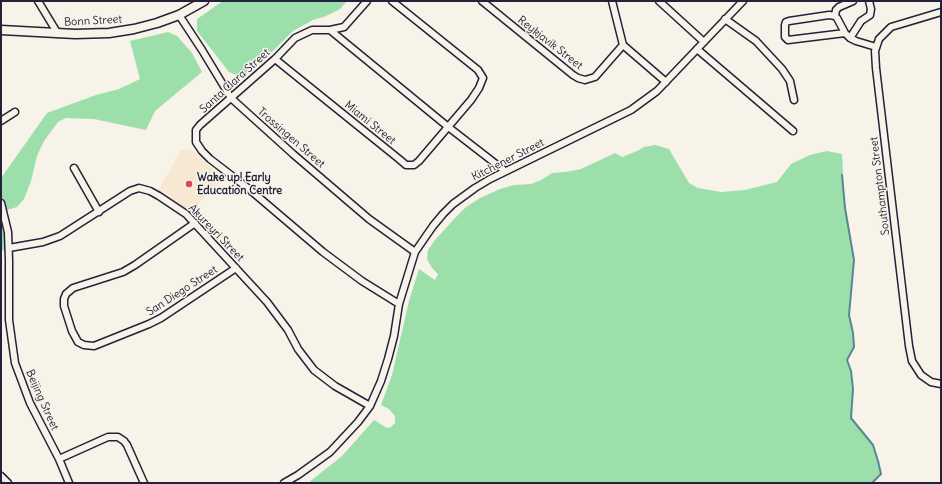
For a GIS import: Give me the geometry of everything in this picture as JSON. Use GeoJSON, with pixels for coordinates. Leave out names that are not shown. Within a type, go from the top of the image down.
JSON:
{"type":"FeatureCollection","features":[{"type":"Feature","properties":{"kind":"street"},"geometry":{"type":"LineString","coordinates":[[38,1],[58,34]]}},
{"type":"Feature","properties":{"kind":"street","name":"Bonn Street"},"geometry":{"type":"LineString","coordinates":[[1,30],[58,34],[101,34],[125,31],[157,23],[179,15],[204,1]]}},
{"type":"Feature","properties":{"kind":"street"},"geometry":{"type":"LineString","coordinates":[[330,30],[344,27],[367,1]]}},
{"type":"Feature","properties":{"kind":"street"},"geometry":{"type":"LineString","coordinates":[[392,1],[478,70],[482,75],[483,80],[476,93],[447,126]]}},
{"type":"Feature","properties":{"kind":"street","name":"Reykjavik Street"},"geometry":{"type":"LineString","coordinates":[[482,1],[578,78],[585,80],[595,77],[623,45]]}},
{"type":"Feature","properties":{"kind":"street"},"geometry":{"type":"LineString","coordinates":[[612,1],[623,45],[666,82]]}},
{"type":"Feature","properties":{"kind":"street"},"geometry":{"type":"LineString","coordinates":[[659,1],[704,42]]}},
{"type":"Feature","properties":{"kind":"street","name":"Kitchener Street"},"geometry":{"type":"LineString","coordinates":[[284,483],[330,452],[358,422],[370,406],[381,381],[388,359],[394,336],[399,304],[416,252],[433,226],[453,204],[475,188],[505,171],[631,110],[657,91],[743,1]]}},
{"type":"Feature","properties":{"kind":"street"},"geometry":{"type":"LineString","coordinates":[[853,1],[838,7],[835,16],[845,33],[850,38],[856,42],[876,47],[881,36],[891,27],[941,12]]}},
{"type":"Feature","properties":{"kind":"street"},"geometry":{"type":"LineString","coordinates":[[850,38],[861,21],[870,15],[871,9],[869,1]]}},
{"type":"Feature","properties":{"kind":"street","name":"Trossingen Street"},"geometry":{"type":"LineString","coordinates":[[179,15],[231,98],[293,154],[369,219],[416,252]]}},
{"type":"Feature","properties":{"kind":"street"},"geometry":{"type":"LineString","coordinates":[[835,16],[789,21],[785,25],[786,39],[845,33]]}},
{"type":"Feature","properties":{"kind":"street"},"geometry":{"type":"LineString","coordinates":[[725,19],[756,41],[782,69],[790,81],[794,100]]}},
{"type":"Feature","properties":{"kind":"street","name":"Santa Clara Street"},"geometry":{"type":"LineString","coordinates":[[330,30],[316,29],[305,32],[296,38],[275,59],[200,125],[196,130],[196,142],[202,151],[323,252],[362,281],[399,304]]}},
{"type":"Feature","properties":{"kind":"street"},"geometry":{"type":"LineString","coordinates":[[330,30],[447,126],[505,171]]}},
{"type":"Feature","properties":{"kind":"street","name":"Southampton Street"},"geometry":{"type":"LineString","coordinates":[[876,47],[876,68],[909,346],[912,361],[920,375],[931,382],[941,384]]}},
{"type":"Feature","properties":{"kind":"street"},"geometry":{"type":"LineString","coordinates":[[697,49],[793,131]]}},
{"type":"Feature","properties":{"kind":"street","name":"Miami Street"},"geometry":{"type":"LineString","coordinates":[[275,59],[406,165],[414,165],[419,161],[447,126]]}},
{"type":"Feature","properties":{"kind":"street"},"geometry":{"type":"LineString","coordinates":[[1,121],[15,112]]}},
{"type":"Feature","properties":{"kind":"street"},"geometry":{"type":"LineString","coordinates":[[74,168],[99,212]]}},
{"type":"Feature","properties":{"kind":"street","name":"Akureyri Street"},"geometry":{"type":"LineString","coordinates":[[9,248],[43,242],[60,236],[130,191],[139,188],[159,196],[186,214],[267,302],[288,330],[301,354],[314,370],[335,386],[370,406]]}},
{"type":"Feature","properties":{"kind":"street","name":"Beijing Street"},"geometry":{"type":"LineString","coordinates":[[1,203],[8,232],[9,320],[15,363],[30,403],[59,459],[69,483]]}},
{"type":"Feature","properties":{"kind":"street","name":"San Diego Street"},"geometry":{"type":"LineString","coordinates":[[195,224],[135,266],[123,272],[73,288],[66,294],[64,306],[72,331],[78,342],[84,346],[94,346],[149,324],[161,318],[236,268]]}},
{"type":"Feature","properties":{"kind":"street"},"geometry":{"type":"LineString","coordinates":[[59,459],[108,437],[118,437],[124,441],[127,446],[144,483]]}},
{"type":"Feature","properties":{"kind":"street"},"geometry":{"type":"LineString","coordinates":[[1,476],[8,483]]}},
{"type":"Feature","properties":{"kind":"shaded area","name":"Wake up! Early Education Centre"},"geometry":{"type":"Polygon","coordinates":[[[189,148],[223,178],[189,214],[158,191],[181,150],[189,148]]]}},
{"type":"Feature","properties":{"kind":"green space"},"geometry":{"type":"Polygon","coordinates":[[[223,1],[347,1],[340,9],[326,16],[313,20],[293,31],[273,51],[241,77],[229,72],[197,31],[197,19],[223,1]]]}},
{"type":"Feature","properties":{"kind":"green space"},"geometry":{"type":"Polygon","coordinates":[[[168,32],[177,36],[192,53],[202,72],[155,111],[146,130],[94,119],[66,118],[58,122],[44,141],[37,156],[31,181],[24,199],[17,207],[3,211],[9,248],[1,251],[1,178],[47,113],[96,95],[119,89],[140,79],[130,41],[168,32]]]}},
{"type":"Feature","properties":{"kind":"green space"},"geometry":{"type":"Polygon","coordinates":[[[655,145],[669,149],[689,183],[698,188],[721,192],[745,190],[777,182],[791,164],[810,155],[827,151],[842,154],[845,208],[854,260],[849,315],[854,347],[847,360],[851,371],[853,389],[851,418],[873,445],[881,474],[872,483],[308,483],[342,456],[374,420],[387,428],[391,427],[395,423],[395,416],[389,409],[381,405],[392,375],[409,301],[419,269],[435,280],[438,274],[432,268],[427,259],[428,250],[435,240],[466,207],[480,198],[500,189],[514,185],[531,184],[552,173],[581,169],[615,153],[622,157],[644,147],[655,145]]]}},
{"type":"Feature","properties":{"kind":"waterway"},"geometry":{"type":"LineString","coordinates":[[842,175],[845,208],[854,260],[849,315],[854,347],[847,360],[851,371],[853,389],[851,418],[873,445],[881,474],[872,483]]}},
{"type":"Feature","properties":{"kind":"place","name":"Wake up! Early Education Centre"},"geometry":{"type":"Point","coordinates":[189,184]}}]}
